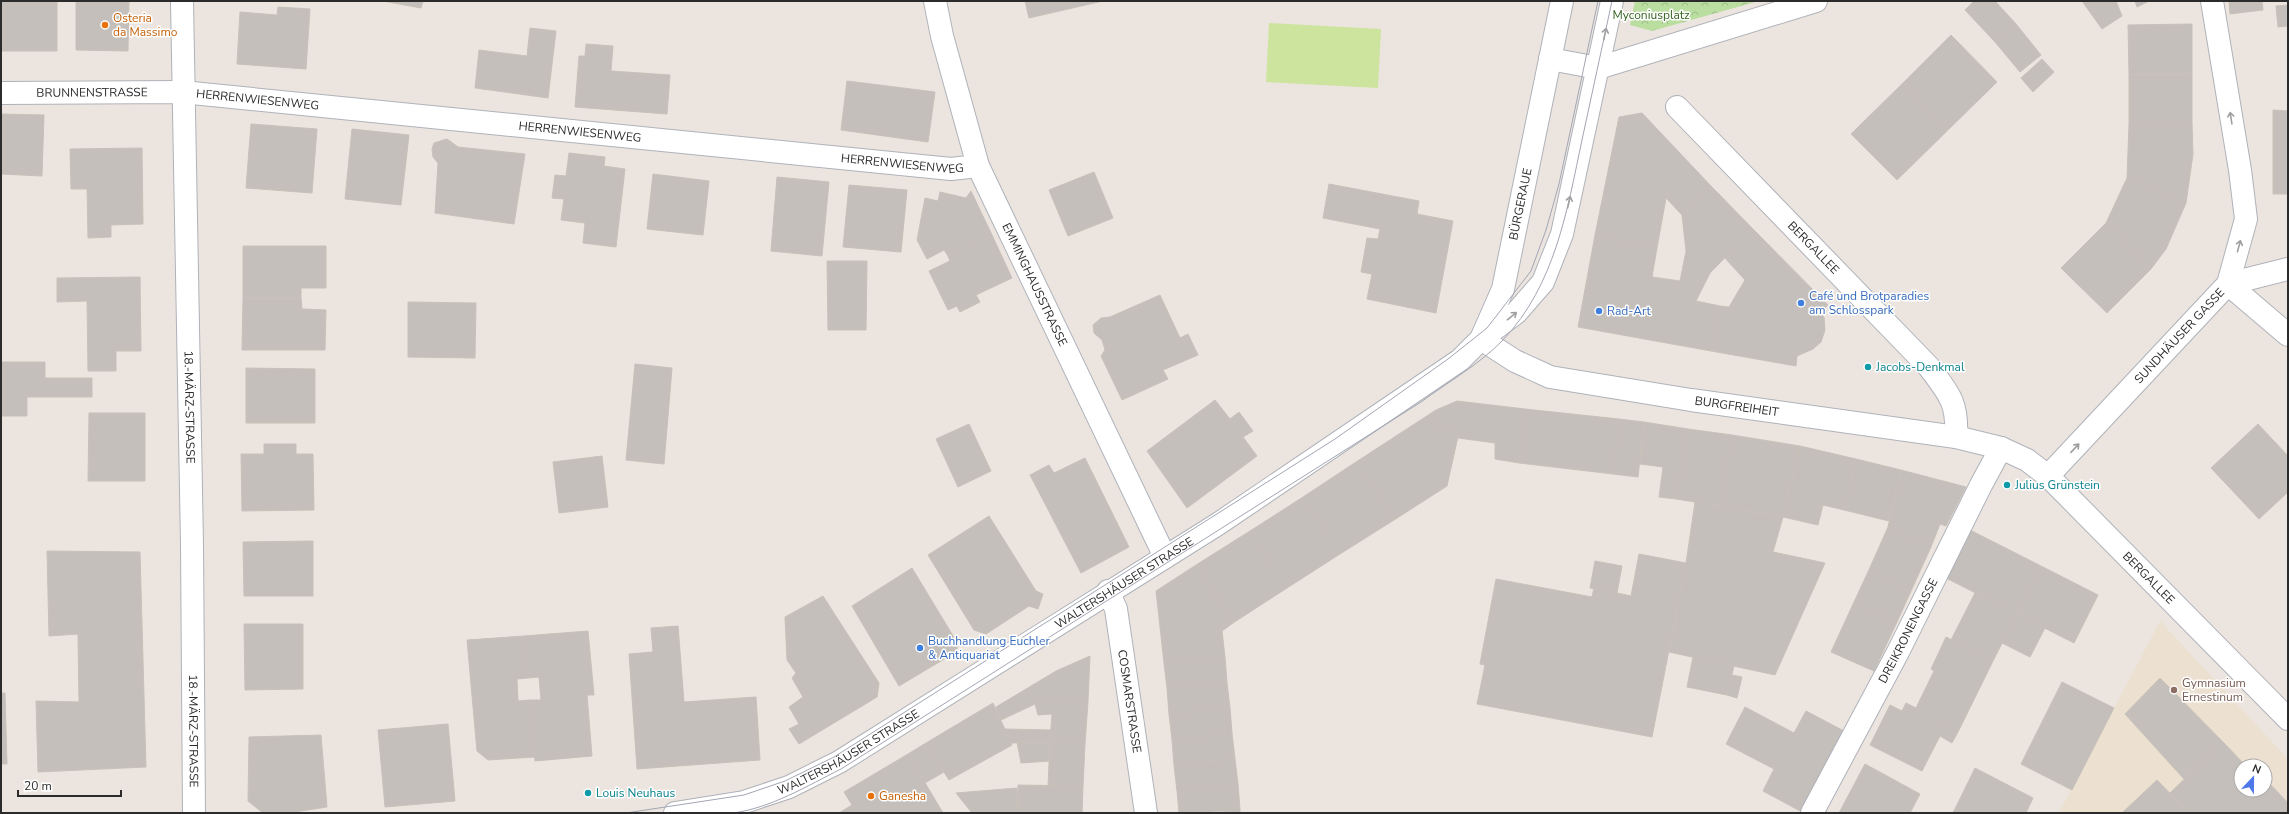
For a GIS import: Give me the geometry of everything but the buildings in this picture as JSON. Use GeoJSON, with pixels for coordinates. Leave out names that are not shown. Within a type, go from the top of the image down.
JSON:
{"type":"FeatureCollection","features":[{"type":"Feature","properties":{"kind":"street","name":"18.-MÄRZ-STRASSE"},"geometry":{"type":"LineString","coordinates":[[182,1],[182,92],[192,545],[194,813]]}},
{"type":"Feature","properties":{"kind":"street","name":"EMMINGHAUSSTRASSE"},"geometry":{"type":"LineString","coordinates":[[935,1],[942,36],[978,166],[1165,557]]}},
{"type":"Feature","properties":{"kind":"street","name":"BÜRGERAUE"},"geometry":{"type":"LineString","coordinates":[[1430,382],[1460,360],[1481,339],[1503,289],[1562,1]]}},
{"type":"Feature","properties":{"kind":"street"},"geometry":{"type":"LineString","coordinates":[[1481,339],[1516,314],[1543,282],[1562,234],[1612,1]]}},
{"type":"Feature","properties":{"kind":"street"},"geometry":{"type":"LineString","coordinates":[[1550,59],[1598,68],[1816,1]]}},
{"type":"Feature","properties":{"kind":"street","name":"SUNDHÄUSER GASSE"},"geometry":{"type":"LineString","coordinates":[[2048,476],[2228,284],[2246,219],[2240,170],[2212,1]]}},
{"type":"Feature","properties":{"kind":"street","name":"BRUNNENSTRASSE"},"geometry":{"type":"LineString","coordinates":[[1,94],[182,92]]}},
{"type":"Feature","properties":{"kind":"street","name":"HERRENWIESENWEG"},"geometry":{"type":"LineString","coordinates":[[182,92],[943,168],[978,166]]}},
{"type":"Feature","properties":{"kind":"street","name":"BERGALLEE"},"geometry":{"type":"LineString","coordinates":[[1677,107],[1929,367],[1953,400],[1957,417],[1956,437]]}},
{"type":"Feature","properties":{"kind":"street"},"geometry":{"type":"LineString","coordinates":[[2228,284],[2288,269]]}},
{"type":"Feature","properties":{"kind":"street"},"geometry":{"type":"LineString","coordinates":[[2228,284],[2288,334]]}},
{"type":"Feature","properties":{"kind":"street","name":"BURGFREIHEIT"},"geometry":{"type":"LineString","coordinates":[[1481,339],[1516,361],[1550,377],[1707,402],[1956,437],[2001,448]]}},
{"type":"Feature","properties":{"kind":"street","name":"WALTERSHÄUSER STRASSE"},"geometry":{"type":"LineString","coordinates":[[675,813],[744,807],[839,762],[1108,591],[1165,557],[1430,382]]}},
{"type":"Feature","properties":{"kind":"street","name":"BERGALLEE"},"geometry":{"type":"LineString","coordinates":[[2001,448],[2027,460],[2048,476],[2288,719]]}},
{"type":"Feature","properties":{"kind":"street","name":"DREIKRONENGASSE"},"geometry":{"type":"LineString","coordinates":[[1812,813],[1898,652],[2001,448]]}},
{"type":"Feature","properties":{"kind":"street","name":"COSMARSTRASSE"},"geometry":{"type":"LineString","coordinates":[[1108,591],[1116,609],[1146,813]]}},
{"type":"Feature","properties":{"kind":"shaded area","name":"Gymnasium Ernestinum"},"geometry":{"type":"Polygon","coordinates":[[[2160,621],[2288,759],[2288,813],[2059,813],[2160,621]]]}},
{"type":"Feature","properties":{"kind":"green space","name":"Myconiusplatz"},"geometry":{"type":"Polygon","coordinates":[[[1635,1],[1759,1],[1652,31],[1630,25],[1635,1]]]}},
{"type":"Feature","properties":{"kind":"green space"},"geometry":{"type":"Polygon","coordinates":[[[1269,23],[1381,29],[1378,88],[1266,82],[1269,23]]]}},
{"type":"Feature","properties":{"kind":"tram line"},"geometry":{"type":"LineString","coordinates":[[626,813],[744,795],[785,781],[834,757],[1335,439],[1448,359],[1487,328],[1531,271],[1546,230],[1559,184],[1598,1]]}},
{"type":"Feature","properties":{"kind":"tram line"},"geometry":{"type":"LineString","coordinates":[[733,813],[775,801],[841,769],[1421,402],[1494,349],[1521,319],[1535,296],[1547,271],[1556,246],[1571,193],[1612,1]]}},
{"type":"Feature","properties":{"kind":"place","name":"Osteria da Massimo"},"geometry":{"type":"Point","coordinates":[105,25]}},
{"type":"Feature","properties":{"kind":"place","name":"Café und Brotparadies am Schlosspark"},"geometry":{"type":"Point","coordinates":[1801,303]}},
{"type":"Feature","properties":{"kind":"place","name":"Rad-Art"},"geometry":{"type":"Point","coordinates":[1599,311]}},
{"type":"Feature","properties":{"kind":"place","name":"Jacobs-Denkmal"},"geometry":{"type":"Point","coordinates":[1868,367]}},
{"type":"Feature","properties":{"kind":"place","name":"Julius Grünstein"},"geometry":{"type":"Point","coordinates":[2007,485]}},
{"type":"Feature","properties":{"kind":"place","name":"Buchhandlung Euchler & Antiquariat"},"geometry":{"type":"Point","coordinates":[920,648]}},
{"type":"Feature","properties":{"kind":"place","name":"Gymnasium Ernestinum"},"geometry":{"type":"Point","coordinates":[2174,690]}},
{"type":"Feature","properties":{"kind":"place","name":"Louis Neuhaus"},"geometry":{"type":"Point","coordinates":[588,793]}},
{"type":"Feature","properties":{"kind":"place","name":"Ganesha"},"geometry":{"type":"Point","coordinates":[871,796]}}]}
